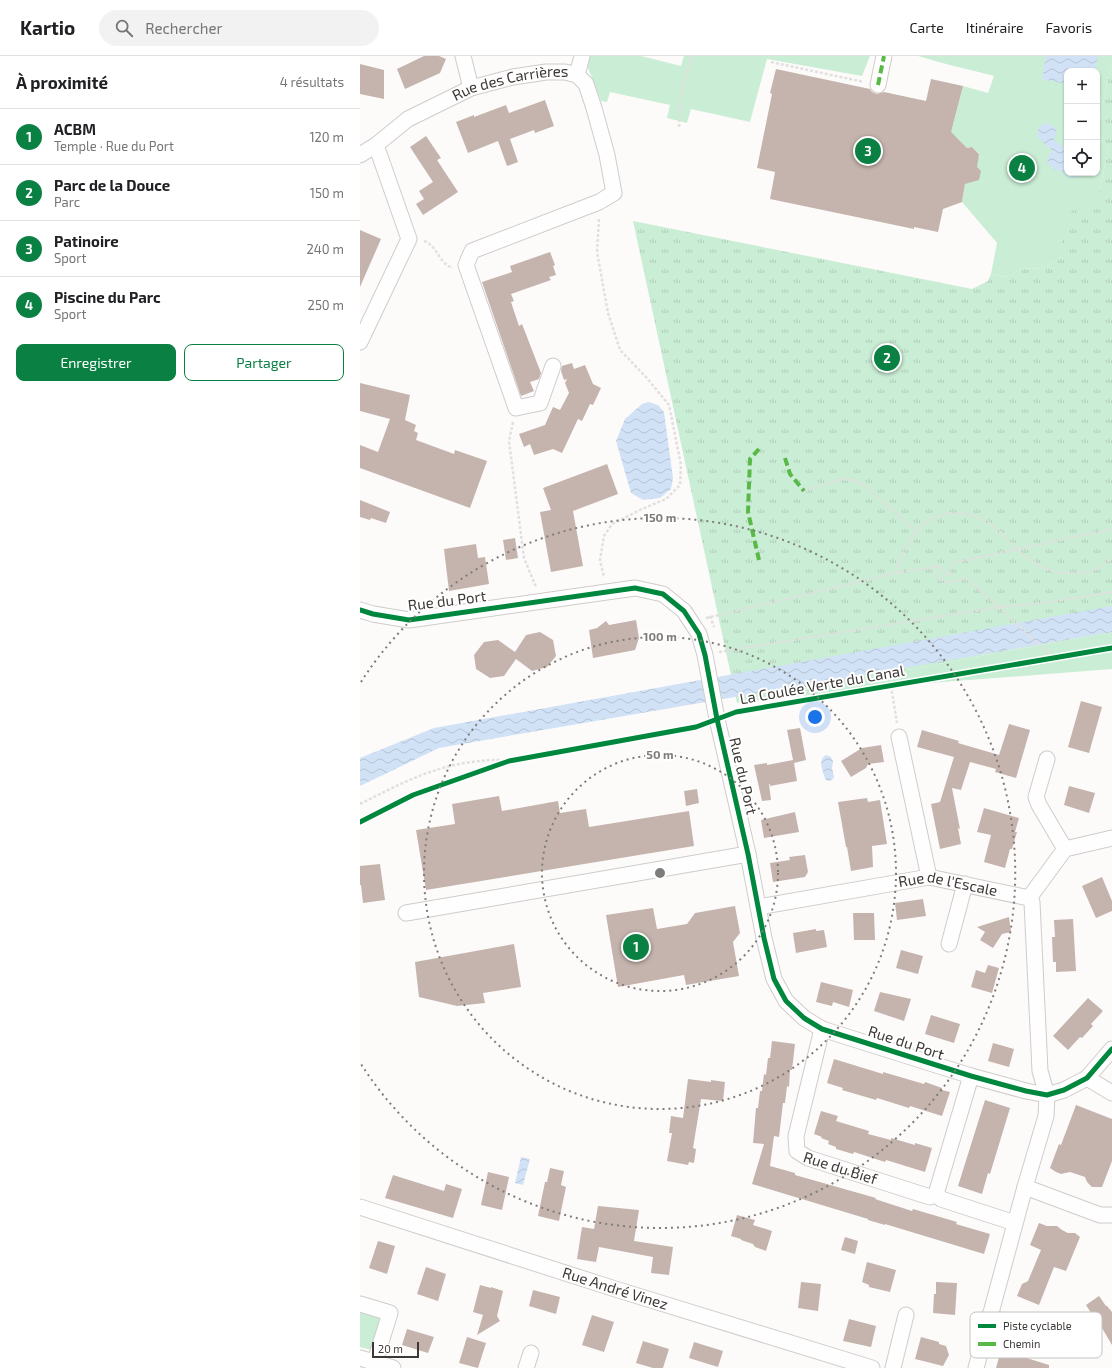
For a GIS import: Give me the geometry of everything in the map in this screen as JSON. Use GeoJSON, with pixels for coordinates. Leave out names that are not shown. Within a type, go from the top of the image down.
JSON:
{"type":"FeatureCollection","features":[{"type":"Feature","properties":{"kind":"street"},"geometry":{"type":"LineString","coordinates":[[463,56],[471,88]]}},
{"type":"Feature","properties":{"kind":"street"},"geometry":{"type":"LineString","coordinates":[[577,75],[582,56]]}},
{"type":"Feature","properties":{"kind":"street"},"geometry":{"type":"LineString","coordinates":[[878,85],[884,56]]}},
{"type":"Feature","properties":{"kind":"street","name":"Rue des Carrières"},"geometry":{"type":"LineString","coordinates":[[360,155],[376,145],[408,120],[471,88],[513,77],[546,72],[565,72],[577,75],[586,84],[607,155],[614,194],[599,202]]}},
{"type":"Feature","properties":{"kind":"street"},"geometry":{"type":"LineString","coordinates":[[360,342],[409,239],[376,145]]}},
{"type":"Feature","properties":{"kind":"street"},"geometry":{"type":"LineString","coordinates":[[553,366],[540,403],[516,408],[466,265],[472,251],[599,202]]}},
{"type":"Feature","properties":{"kind":"street","name":"Rue du Port"},"geometry":{"type":"LineString","coordinates":[[360,610],[373,614],[408,620],[636,588],[663,594],[684,611],[699,634],[748,854],[764,938],[774,979],[786,1001],[804,1018],[822,1029],[971,1076],[1026,1091],[1047,1095]]}},
{"type":"Feature","properties":{"kind":"street"},"geometry":{"type":"LineString","coordinates":[[899,737],[929,877]]}},
{"type":"Feature","properties":{"kind":"street"},"geometry":{"type":"LineString","coordinates":[[1047,759],[1036,797],[1039,805],[1065,849]]}},
{"type":"Feature","properties":{"kind":"street"},"geometry":{"type":"LineString","coordinates":[[990,1312],[1046,1116],[1047,1095],[1040,1071],[1032,902],[1029,898],[1065,849],[1112,838]]}},
{"type":"Feature","properties":{"kind":"street"},"geometry":{"type":"LineString","coordinates":[[406,914],[748,854]]}},
{"type":"Feature","properties":{"kind":"street","name":"Rue de l'Escale"},"geometry":{"type":"LineString","coordinates":[[759,907],[929,877],[1029,898]]}},
{"type":"Feature","properties":{"kind":"street"},"geometry":{"type":"LineString","coordinates":[[949,944],[965,884]]}},
{"type":"Feature","properties":{"kind":"street","name":"Rue du Bief"},"geometry":{"type":"LineString","coordinates":[[822,1029],[796,1136],[797,1151],[808,1158],[930,1197],[936,1194],[941,1199],[1015,1223]]}},
{"type":"Feature","properties":{"kind":"street"},"geometry":{"type":"LineString","coordinates":[[1047,1095],[1064,1090],[1087,1078],[1112,1049]]}},
{"type":"Feature","properties":{"kind":"street"},"geometry":{"type":"LineString","coordinates":[[936,1194],[971,1076]]}},
{"type":"Feature","properties":{"kind":"street"},"geometry":{"type":"LineString","coordinates":[[1087,1078],[1112,1093]]}},
{"type":"Feature","properties":{"kind":"street"},"geometry":{"type":"LineString","coordinates":[[1025,1187],[1100,1215],[1112,1215]]}},
{"type":"Feature","properties":{"kind":"street","name":"Rue André Vinez"},"geometry":{"type":"LineString","coordinates":[[360,1208],[872,1368]]}},
{"type":"Feature","properties":{"kind":"street"},"geometry":{"type":"LineString","coordinates":[[360,1304],[390,1313],[374,1365]]}},
{"type":"Feature","properties":{"kind":"street"},"geometry":{"type":"LineString","coordinates":[[893,1368],[906,1315]]}},
{"type":"Feature","properties":{"kind":"street"},"geometry":{"type":"LineString","coordinates":[[526,1368],[531,1354]]}},
{"type":"Feature","properties":{"kind":"street"},"geometry":{"type":"LineString","coordinates":[[360,1358],[374,1365],[393,1368]]}},
{"type":"Feature","properties":{"kind":"street"},"geometry":{"type":"LineString","coordinates":[[976,1368],[978,1358]]}},
{"type":"Feature","properties":{"kind":"path"},"geometry":{"type":"LineString","coordinates":[[679,127],[682,91],[691,56]]}},
{"type":"Feature","properties":{"kind":"path"},"geometry":{"type":"LineString","coordinates":[[771,62],[878,85]]}},
{"type":"Feature","properties":{"kind":"path"},"geometry":{"type":"LineString","coordinates":[[599,202],[597,252],[611,320],[620,350],[646,377],[669,405],[681,465],[680,485],[666,499],[612,524],[604,536],[600,560],[608,592]]}},
{"type":"Feature","properties":{"kind":"path"},"geometry":{"type":"LineString","coordinates":[[409,239],[426,242],[432,246],[446,265],[452,268],[466,265]]}},
{"type":"Feature","properties":{"kind":"path"},"geometry":{"type":"LineString","coordinates":[[516,408],[509,441],[524,558],[542,601]]}},
{"type":"Feature","properties":{"kind":"path"},"geometry":{"type":"LineString","coordinates":[[804,491],[841,479],[852,480],[864,485],[916,531]]}},
{"type":"Feature","properties":{"kind":"path"},"geometry":{"type":"LineString","coordinates":[[896,573],[904,549],[916,531],[933,518],[954,512],[976,516],[997,529],[1016,549],[1030,560],[1051,571],[1071,573],[1094,570],[1112,558]]}},
{"type":"Feature","properties":{"kind":"path"},"geometry":{"type":"LineString","coordinates":[[710,616],[896,573],[931,567],[940,566],[949,576],[953,563],[1112,529]]}},
{"type":"Feature","properties":{"kind":"path"},"geometry":{"type":"LineString","coordinates":[[931,567],[937,577],[946,582],[956,582],[964,577],[1000,607],[1054,658]]}},
{"type":"Feature","properties":{"kind":"path"},"geometry":{"type":"LineString","coordinates":[[721,652],[1000,607],[1050,602],[1112,592]]}},
{"type":"Feature","properties":{"kind":"path"},"geometry":{"type":"LineString","coordinates":[[1046,659],[1061,656]]}},
{"type":"Feature","properties":{"kind":"path"},"geometry":{"type":"LineString","coordinates":[[891,686],[899,737]]}},
{"type":"Feature","properties":{"kind":"path"},"geometry":{"type":"LineString","coordinates":[[360,804],[424,773],[455,764],[495,758],[509,761]]}},
{"type":"Feature","properties":{"kind":"path"},"geometry":{"type":"LineString","coordinates":[[494,766],[516,760]]}},
{"type":"Feature","properties":{"kind":"green space"},"geometry":{"type":"Polygon","coordinates":[[[588,56],[641,56],[681,66],[684,56],[870,56],[862,76],[767,59],[750,122],[691,109],[687,123],[667,118],[670,105],[610,92],[607,102],[601,101],[585,60],[588,56]]]}},
{"type":"Feature","properties":{"kind":"green space"},"geometry":{"type":"Polygon","coordinates":[[[918,56],[1112,56],[1100,119],[1100,68],[1064,68],[1064,176],[1100,176],[1100,138],[1109,146],[1099,194],[1091,205],[1062,234],[1062,257],[1049,265],[1038,269],[1029,268],[1018,270],[1012,275],[1003,277],[991,274],[997,243],[962,202],[966,180],[969,183],[979,179],[974,164],[977,163],[979,153],[972,147],[967,148],[958,139],[949,142],[948,126],[953,124],[963,86],[988,93],[994,76],[918,56]]]}},
{"type":"Feature","properties":{"kind":"green space"},"geometry":{"type":"Polygon","coordinates":[[[1112,61],[1112,632],[737,703],[633,221],[972,289],[988,281],[991,274],[1003,277],[1012,275],[1018,270],[1029,268],[1038,269],[1049,265],[1062,257],[1062,234],[1071,211],[1090,205],[1087,197],[1099,194],[1109,146],[1100,138],[1100,119],[1112,61]]]}},
{"type":"Feature","properties":{"kind":"green space"},"geometry":{"type":"Polygon","coordinates":[[[1112,632],[1112,669],[891,686],[737,703],[996,653],[1112,632]]]}},
{"type":"Feature","properties":{"kind":"green space"},"geometry":{"type":"Polygon","coordinates":[[[360,1313],[376,1313],[381,1319],[375,1351],[360,1347],[360,1313]]]}},
{"type":"Feature","properties":{"kind":"water"},"geometry":{"type":"Polygon","coordinates":[[[1046,56],[1098,56],[1096,68],[1064,68],[1064,83],[1042,79],[1046,56]]]}},
{"type":"Feature","properties":{"kind":"water"},"geometry":{"type":"Polygon","coordinates":[[[1048,123],[1057,129],[1054,140],[1063,147],[1064,145],[1064,173],[1060,170],[1055,170],[1047,163],[1050,153],[1053,151],[1037,137],[1039,126],[1048,123]]]}},
{"type":"Feature","properties":{"kind":"water"},"geometry":{"type":"Polygon","coordinates":[[[649,402],[658,405],[664,412],[673,478],[671,489],[660,498],[643,500],[631,493],[616,441],[625,419],[642,404],[649,402]]]}},
{"type":"Feature","properties":{"kind":"water"},"geometry":{"type":"Polygon","coordinates":[[[1112,606],[1112,632],[439,748],[360,786],[360,758],[434,728],[1112,606]]]}},
{"type":"Feature","properties":{"kind":"water"},"geometry":{"type":"Polygon","coordinates":[[[826,755],[831,757],[833,761],[832,768],[834,777],[832,780],[828,781],[825,779],[821,766],[823,757],[826,755]]]}},
{"type":"Feature","properties":{"kind":"water"},"geometry":{"type":"Polygon","coordinates":[[[521,1157],[530,1159],[523,1185],[515,1183],[521,1157]]]}},
{"type":"Feature","properties":{"kind":"building"},"geometry":{"type":"Polygon","coordinates":[[[424,56],[439,56],[446,59],[440,73],[405,89],[397,69],[424,56]]]}},
{"type":"Feature","properties":{"kind":"building"},"geometry":{"type":"Polygon","coordinates":[[[360,64],[384,70],[384,99],[360,94],[360,64]]]}},
{"type":"Feature","properties":{"kind":"building"},"geometry":{"type":"Polygon","coordinates":[[[776,69],[870,89],[872,92],[877,94],[884,92],[926,101],[931,79],[963,86],[951,132],[967,148],[972,147],[979,154],[977,167],[981,171],[979,180],[965,184],[962,202],[943,209],[938,232],[914,227],[914,229],[770,199],[775,172],[757,168],[772,94],[770,93],[776,69]]]}},
{"type":"Feature","properties":{"kind":"building"},"geometry":{"type":"Polygon","coordinates":[[[545,100],[554,126],[535,133],[534,130],[510,139],[518,162],[507,166],[498,141],[468,153],[456,122],[506,105],[509,113],[545,100]]]}},
{"type":"Feature","properties":{"kind":"building"},"geometry":{"type":"Polygon","coordinates":[[[426,136],[441,158],[437,160],[458,192],[423,215],[416,204],[424,199],[419,191],[433,182],[410,147],[426,136]]]}},
{"type":"Feature","properties":{"kind":"building"},"geometry":{"type":"Polygon","coordinates":[[[360,230],[381,239],[360,287],[360,230]]]}},
{"type":"Feature","properties":{"kind":"building"},"geometry":{"type":"Polygon","coordinates":[[[550,252],[555,265],[553,266],[556,275],[549,277],[551,280],[511,294],[514,301],[511,302],[519,326],[522,324],[541,373],[539,379],[530,382],[534,391],[521,396],[482,282],[512,272],[510,266],[550,252]]]}},
{"type":"Feature","properties":{"kind":"building"},"geometry":{"type":"Polygon","coordinates":[[[572,363],[574,369],[585,365],[593,384],[601,388],[593,405],[590,404],[582,421],[578,419],[562,453],[553,449],[534,455],[530,444],[524,447],[519,434],[545,425],[553,407],[560,410],[569,393],[565,383],[567,379],[564,380],[561,371],[562,366],[572,363]]]}},
{"type":"Feature","properties":{"kind":"building"},"geometry":{"type":"Polygon","coordinates":[[[360,383],[410,395],[405,420],[416,425],[414,431],[418,433],[416,440],[454,454],[455,450],[487,461],[470,508],[360,468],[360,445],[378,452],[390,419],[360,411],[360,383]]]}},
{"type":"Feature","properties":{"kind":"building"},"geometry":{"type":"Polygon","coordinates":[[[607,464],[618,494],[573,511],[583,566],[551,572],[540,512],[551,510],[543,488],[607,464]]]}},
{"type":"Feature","properties":{"kind":"building"},"geometry":{"type":"Polygon","coordinates":[[[360,500],[390,512],[386,523],[371,518],[370,520],[360,517],[360,500]]]}},
{"type":"Feature","properties":{"kind":"building"},"geometry":{"type":"Polygon","coordinates":[[[515,538],[518,558],[506,560],[503,540],[515,538]]]}},
{"type":"Feature","properties":{"kind":"building"},"geometry":{"type":"Polygon","coordinates":[[[476,544],[478,558],[485,557],[489,584],[449,591],[444,549],[476,544]]]}},
{"type":"Feature","properties":{"kind":"building"},"geometry":{"type":"Polygon","coordinates":[[[636,620],[639,638],[635,650],[593,658],[589,630],[597,628],[606,621],[609,625],[636,620]]]}},
{"type":"Feature","properties":{"kind":"building"},"geometry":{"type":"Polygon","coordinates":[[[540,632],[553,640],[556,656],[547,667],[532,671],[516,659],[504,676],[490,678],[476,669],[474,655],[484,642],[498,640],[515,652],[526,635],[540,632]]]}},
{"type":"Feature","properties":{"kind":"building"},"geometry":{"type":"Polygon","coordinates":[[[1081,701],[1102,707],[1089,753],[1068,747],[1081,701]]]}},
{"type":"Feature","properties":{"kind":"building"},"geometry":{"type":"Polygon","coordinates":[[[1009,724],[1030,730],[1016,778],[995,772],[996,769],[970,762],[961,790],[952,788],[960,829],[958,828],[961,844],[940,849],[931,804],[940,802],[954,757],[917,747],[922,730],[959,741],[958,743],[999,755],[1009,724]]]}},
{"type":"Feature","properties":{"kind":"building"},"geometry":{"type":"Polygon","coordinates":[[[800,728],[806,760],[794,763],[797,781],[770,786],[769,784],[771,800],[762,801],[754,765],[767,763],[767,765],[793,760],[787,730],[800,728]]]}},
{"type":"Feature","properties":{"kind":"building"},"geometry":{"type":"Polygon","coordinates":[[[881,745],[884,762],[868,764],[866,768],[851,777],[841,761],[862,748],[881,745]]]}},
{"type":"Feature","properties":{"kind":"building"},"geometry":{"type":"Polygon","coordinates":[[[1069,786],[1095,793],[1089,813],[1064,805],[1069,786]]]}},
{"type":"Feature","properties":{"kind":"building"},"geometry":{"type":"Polygon","coordinates":[[[697,789],[699,803],[686,806],[684,791],[697,789]]]}},
{"type":"Feature","properties":{"kind":"building"},"geometry":{"type":"Polygon","coordinates":[[[499,796],[502,811],[558,801],[560,813],[586,809],[589,827],[689,811],[694,846],[426,890],[416,830],[455,824],[452,804],[499,796]]]}},
{"type":"Feature","properties":{"kind":"building"},"geometry":{"type":"Polygon","coordinates":[[[867,798],[868,802],[880,800],[887,844],[872,846],[873,867],[851,871],[838,802],[867,798]]]}},
{"type":"Feature","properties":{"kind":"building"},"geometry":{"type":"Polygon","coordinates":[[[984,808],[1019,818],[1015,832],[1017,832],[1012,849],[1010,849],[1005,868],[984,862],[991,835],[977,832],[984,808]]]}},
{"type":"Feature","properties":{"kind":"building"},"geometry":{"type":"Polygon","coordinates":[[[795,812],[799,832],[764,838],[761,820],[795,812]]]}},
{"type":"Feature","properties":{"kind":"building"},"geometry":{"type":"Polygon","coordinates":[[[805,855],[808,872],[805,877],[773,882],[770,863],[790,860],[789,857],[805,855]]]}},
{"type":"Feature","properties":{"kind":"building"},"geometry":{"type":"Polygon","coordinates":[[[380,864],[385,900],[363,903],[360,885],[360,866],[380,864]]]}},
{"type":"Feature","properties":{"kind":"building"},"geometry":{"type":"Polygon","coordinates":[[[1102,877],[1112,901],[1112,911],[1096,918],[1082,886],[1102,877]]]}},
{"type":"Feature","properties":{"kind":"building"},"geometry":{"type":"Polygon","coordinates":[[[923,899],[926,916],[897,920],[895,903],[923,899]]]}},
{"type":"Feature","properties":{"kind":"building"},"geometry":{"type":"Polygon","coordinates":[[[735,906],[740,933],[733,942],[739,976],[686,985],[684,975],[618,987],[606,915],[653,908],[657,929],[687,924],[695,913],[735,906]]]}},
{"type":"Feature","properties":{"kind":"building"},"geometry":{"type":"Polygon","coordinates":[[[853,913],[874,913],[875,940],[854,940],[853,913]]]}},
{"type":"Feature","properties":{"kind":"building"},"geometry":{"type":"Polygon","coordinates":[[[1009,917],[1011,932],[1002,934],[993,948],[980,940],[985,932],[977,927],[1009,917]]]}},
{"type":"Feature","properties":{"kind":"building"},"geometry":{"type":"Polygon","coordinates":[[[1073,919],[1076,971],[1056,972],[1056,962],[1053,962],[1052,937],[1055,937],[1054,920],[1073,919]]]}},
{"type":"Feature","properties":{"kind":"building"},"geometry":{"type":"Polygon","coordinates":[[[816,929],[816,931],[824,930],[827,947],[796,953],[793,933],[816,929]]]}},
{"type":"Feature","properties":{"kind":"building"},"geometry":{"type":"Polygon","coordinates":[[[514,944],[521,987],[483,993],[485,1003],[457,1006],[419,997],[415,962],[514,944]]]}},
{"type":"Feature","properties":{"kind":"building"},"geometry":{"type":"Polygon","coordinates":[[[901,950],[923,956],[918,974],[896,968],[901,950]]]}},
{"type":"Feature","properties":{"kind":"building"},"geometry":{"type":"Polygon","coordinates":[[[988,965],[999,968],[992,993],[971,987],[976,970],[985,973],[988,965]]]}},
{"type":"Feature","properties":{"kind":"building"},"geometry":{"type":"Polygon","coordinates":[[[821,982],[853,990],[849,1007],[833,1002],[832,1006],[816,1002],[821,982]]]}},
{"type":"Feature","properties":{"kind":"building"},"geometry":{"type":"Polygon","coordinates":[[[880,992],[911,999],[904,1021],[874,1011],[880,992]]]}},
{"type":"Feature","properties":{"kind":"building"},"geometry":{"type":"Polygon","coordinates":[[[1088,998],[1103,1011],[1091,1024],[1093,1026],[1068,1050],[1053,1036],[1088,998]]]}},
{"type":"Feature","properties":{"kind":"building"},"geometry":{"type":"Polygon","coordinates":[[[931,1015],[960,1024],[954,1043],[925,1034],[931,1015]]]}},
{"type":"Feature","properties":{"kind":"building"},"geometry":{"type":"Polygon","coordinates":[[[772,1041],[795,1044],[792,1070],[790,1070],[789,1087],[787,1086],[785,1103],[783,1103],[779,1137],[774,1136],[770,1166],[795,1173],[795,1175],[876,1198],[875,1199],[912,1211],[913,1209],[957,1222],[956,1224],[990,1234],[984,1254],[752,1184],[764,1144],[753,1143],[756,1108],[758,1108],[760,1091],[762,1091],[764,1074],[766,1075],[772,1041]]]}},
{"type":"Feature","properties":{"kind":"building"},"geometry":{"type":"Polygon","coordinates":[[[993,1043],[1014,1049],[1009,1067],[988,1061],[993,1043]]]}},
{"type":"Feature","properties":{"kind":"building"},"geometry":{"type":"Polygon","coordinates":[[[834,1059],[883,1074],[883,1072],[924,1084],[925,1082],[950,1092],[942,1116],[877,1098],[876,1100],[842,1090],[843,1088],[827,1083],[834,1059]]]}},
{"type":"Feature","properties":{"kind":"building"},"geometry":{"type":"Polygon","coordinates":[[[688,1079],[725,1082],[723,1101],[701,1099],[693,1148],[696,1149],[694,1163],[689,1162],[688,1165],[667,1161],[672,1133],[669,1133],[671,1116],[683,1118],[688,1079]]]}},
{"type":"Feature","properties":{"kind":"building"},"geometry":{"type":"Polygon","coordinates":[[[985,1100],[1010,1108],[990,1174],[988,1173],[982,1194],[958,1186],[985,1100]]]}},
{"type":"Feature","properties":{"kind":"building"},"geometry":{"type":"Polygon","coordinates":[[[1076,1105],[1112,1119],[1112,1161],[1102,1187],[1092,1187],[1087,1182],[1085,1177],[1070,1172],[1061,1174],[1050,1168],[1059,1144],[1061,1145],[1076,1105]]]}},
{"type":"Feature","properties":{"kind":"building"},"geometry":{"type":"Polygon","coordinates":[[[821,1111],[838,1116],[836,1121],[869,1131],[868,1134],[891,1140],[891,1138],[915,1145],[915,1143],[932,1148],[925,1172],[886,1160],[885,1162],[854,1152],[853,1154],[836,1149],[836,1147],[828,1144],[829,1141],[814,1134],[821,1111]]]}},
{"type":"Feature","properties":{"kind":"building"},"geometry":{"type":"Polygon","coordinates":[[[550,1168],[564,1171],[561,1185],[566,1187],[559,1221],[538,1216],[545,1182],[547,1182],[550,1168]]]}},
{"type":"Feature","properties":{"kind":"building"},"geometry":{"type":"Polygon","coordinates":[[[488,1172],[509,1177],[502,1210],[481,1205],[488,1172]]]}},
{"type":"Feature","properties":{"kind":"building"},"geometry":{"type":"Polygon","coordinates":[[[393,1175],[444,1191],[446,1184],[462,1189],[453,1218],[385,1198],[393,1175]]]}},
{"type":"Feature","properties":{"kind":"building"},"geometry":{"type":"Polygon","coordinates":[[[598,1206],[639,1210],[634,1241],[673,1247],[669,1275],[651,1273],[653,1257],[599,1247],[596,1262],[577,1259],[582,1227],[594,1229],[598,1206]]]}},
{"type":"Feature","properties":{"kind":"building"},"geometry":{"type":"Polygon","coordinates":[[[737,1215],[755,1220],[753,1225],[772,1231],[766,1251],[755,1247],[753,1244],[731,1236],[737,1215]]]}},
{"type":"Feature","properties":{"kind":"building"},"geometry":{"type":"Polygon","coordinates":[[[1039,1223],[1047,1226],[1057,1226],[1068,1233],[1075,1233],[1080,1237],[1066,1271],[1054,1267],[1039,1305],[1017,1296],[1022,1284],[1028,1281],[1041,1250],[1030,1245],[1039,1223]]]}},
{"type":"Feature","properties":{"kind":"building"},"geometry":{"type":"Polygon","coordinates":[[[845,1237],[858,1241],[855,1254],[841,1250],[845,1237]]]}},
{"type":"Feature","properties":{"kind":"building"},"geometry":{"type":"Polygon","coordinates":[[[378,1241],[395,1246],[387,1274],[369,1268],[378,1241]]]}},
{"type":"Feature","properties":{"kind":"building"},"geometry":{"type":"Polygon","coordinates":[[[867,1262],[896,1270],[890,1292],[869,1287],[869,1285],[862,1282],[867,1262]]]}},
{"type":"Feature","properties":{"kind":"building"},"geometry":{"type":"Polygon","coordinates":[[[426,1267],[446,1274],[438,1301],[417,1294],[426,1267]]]}},
{"type":"Feature","properties":{"kind":"building"},"geometry":{"type":"Polygon","coordinates":[[[801,1282],[821,1284],[818,1311],[798,1308],[801,1282]]]}},
{"type":"Feature","properties":{"kind":"building"},"geometry":{"type":"Polygon","coordinates":[[[936,1282],[957,1283],[955,1315],[933,1313],[936,1282]]]}},
{"type":"Feature","properties":{"kind":"building"},"geometry":{"type":"Polygon","coordinates":[[[480,1285],[503,1291],[497,1316],[500,1321],[477,1335],[483,1315],[473,1312],[480,1285]]]}},
{"type":"Feature","properties":{"kind":"building"},"geometry":{"type":"Polygon","coordinates":[[[533,1290],[560,1297],[556,1314],[529,1306],[533,1290]]]}},
{"type":"Feature","properties":{"kind":"building"},"geometry":{"type":"Polygon","coordinates":[[[1099,1296],[1112,1312],[1112,1345],[1102,1328],[1102,1312],[1090,1312],[1086,1305],[1099,1296]]]}},
{"type":"Feature","properties":{"kind":"building"},"geometry":{"type":"Polygon","coordinates":[[[592,1315],[614,1322],[604,1352],[582,1345],[592,1315]]]}},
{"type":"Feature","properties":{"kind":"building"},"geometry":{"type":"Polygon","coordinates":[[[849,1319],[876,1326],[871,1347],[843,1341],[849,1319]]]}},
{"type":"Feature","properties":{"kind":"building"},"geometry":{"type":"Polygon","coordinates":[[[407,1329],[434,1337],[428,1353],[402,1345],[407,1329]]]}},
{"type":"Feature","properties":{"kind":"building"},"geometry":{"type":"Polygon","coordinates":[[[467,1337],[486,1343],[478,1368],[459,1363],[467,1337]]]}},
{"type":"Feature","properties":{"kind":"building"},"geometry":{"type":"Polygon","coordinates":[[[921,1337],[939,1342],[939,1344],[946,1346],[949,1355],[943,1366],[915,1359],[921,1337]]]}},
{"type":"Feature","properties":{"kind":"building"},"geometry":{"type":"Polygon","coordinates":[[[643,1341],[669,1349],[663,1368],[653,1368],[636,1363],[643,1341]]]}},
{"type":"Feature","properties":{"kind":"building"},"geometry":{"type":"Polygon","coordinates":[[[694,1342],[723,1351],[718,1367],[689,1358],[694,1342]]]}},
{"type":"Feature","properties":{"kind":"building"},"geometry":{"type":"Polygon","coordinates":[[[999,1358],[1027,1358],[1049,1365],[1049,1368],[996,1368],[999,1358]]]}},
{"type":"Feature","properties":{"kind":"marked path"},"geometry":{"type":"LineString","coordinates":[[878,85],[884,56]]}},
{"type":"Feature","properties":{"kind":"marked path"},"geometry":{"type":"LineString","coordinates":[[759,449],[750,459],[748,512],[759,560]]}},
{"type":"Feature","properties":{"kind":"marked path"},"geometry":{"type":"LineString","coordinates":[[785,458],[790,474],[804,491]]}},
{"type":"Feature","properties":{"kind":"cycle path"},"geometry":{"type":"LineString","coordinates":[[360,610],[373,614],[409,620],[635,588],[663,594],[684,611],[699,634],[705,655],[717,719],[748,854],[764,938],[774,979],[786,1001],[804,1018],[822,1029],[971,1076],[1026,1091],[1047,1095],[1064,1090],[1087,1078],[1112,1049]]}},
{"type":"Feature","properties":{"kind":"cycle path","name":"La Coulée Verte du Canal"},"geometry":{"type":"LineString","coordinates":[[360,822],[413,795],[509,761],[696,727],[736,712],[1112,648]]}},
{"type":"Feature","properties":{"kind":"place","name":"Patinoire"},"geometry":{"type":"Point","coordinates":[868,151]}},
{"type":"Feature","properties":{"kind":"place","name":"Piscine du Parc"},"geometry":{"type":"Point","coordinates":[1022,168]}},
{"type":"Feature","properties":{"kind":"place","name":"Parc de la Douce"},"geometry":{"type":"Point","coordinates":[887,358]}},
{"type":"Feature","properties":{"kind":"place","name":"ACBM"},"geometry":{"type":"Point","coordinates":[636,947]}}]}
